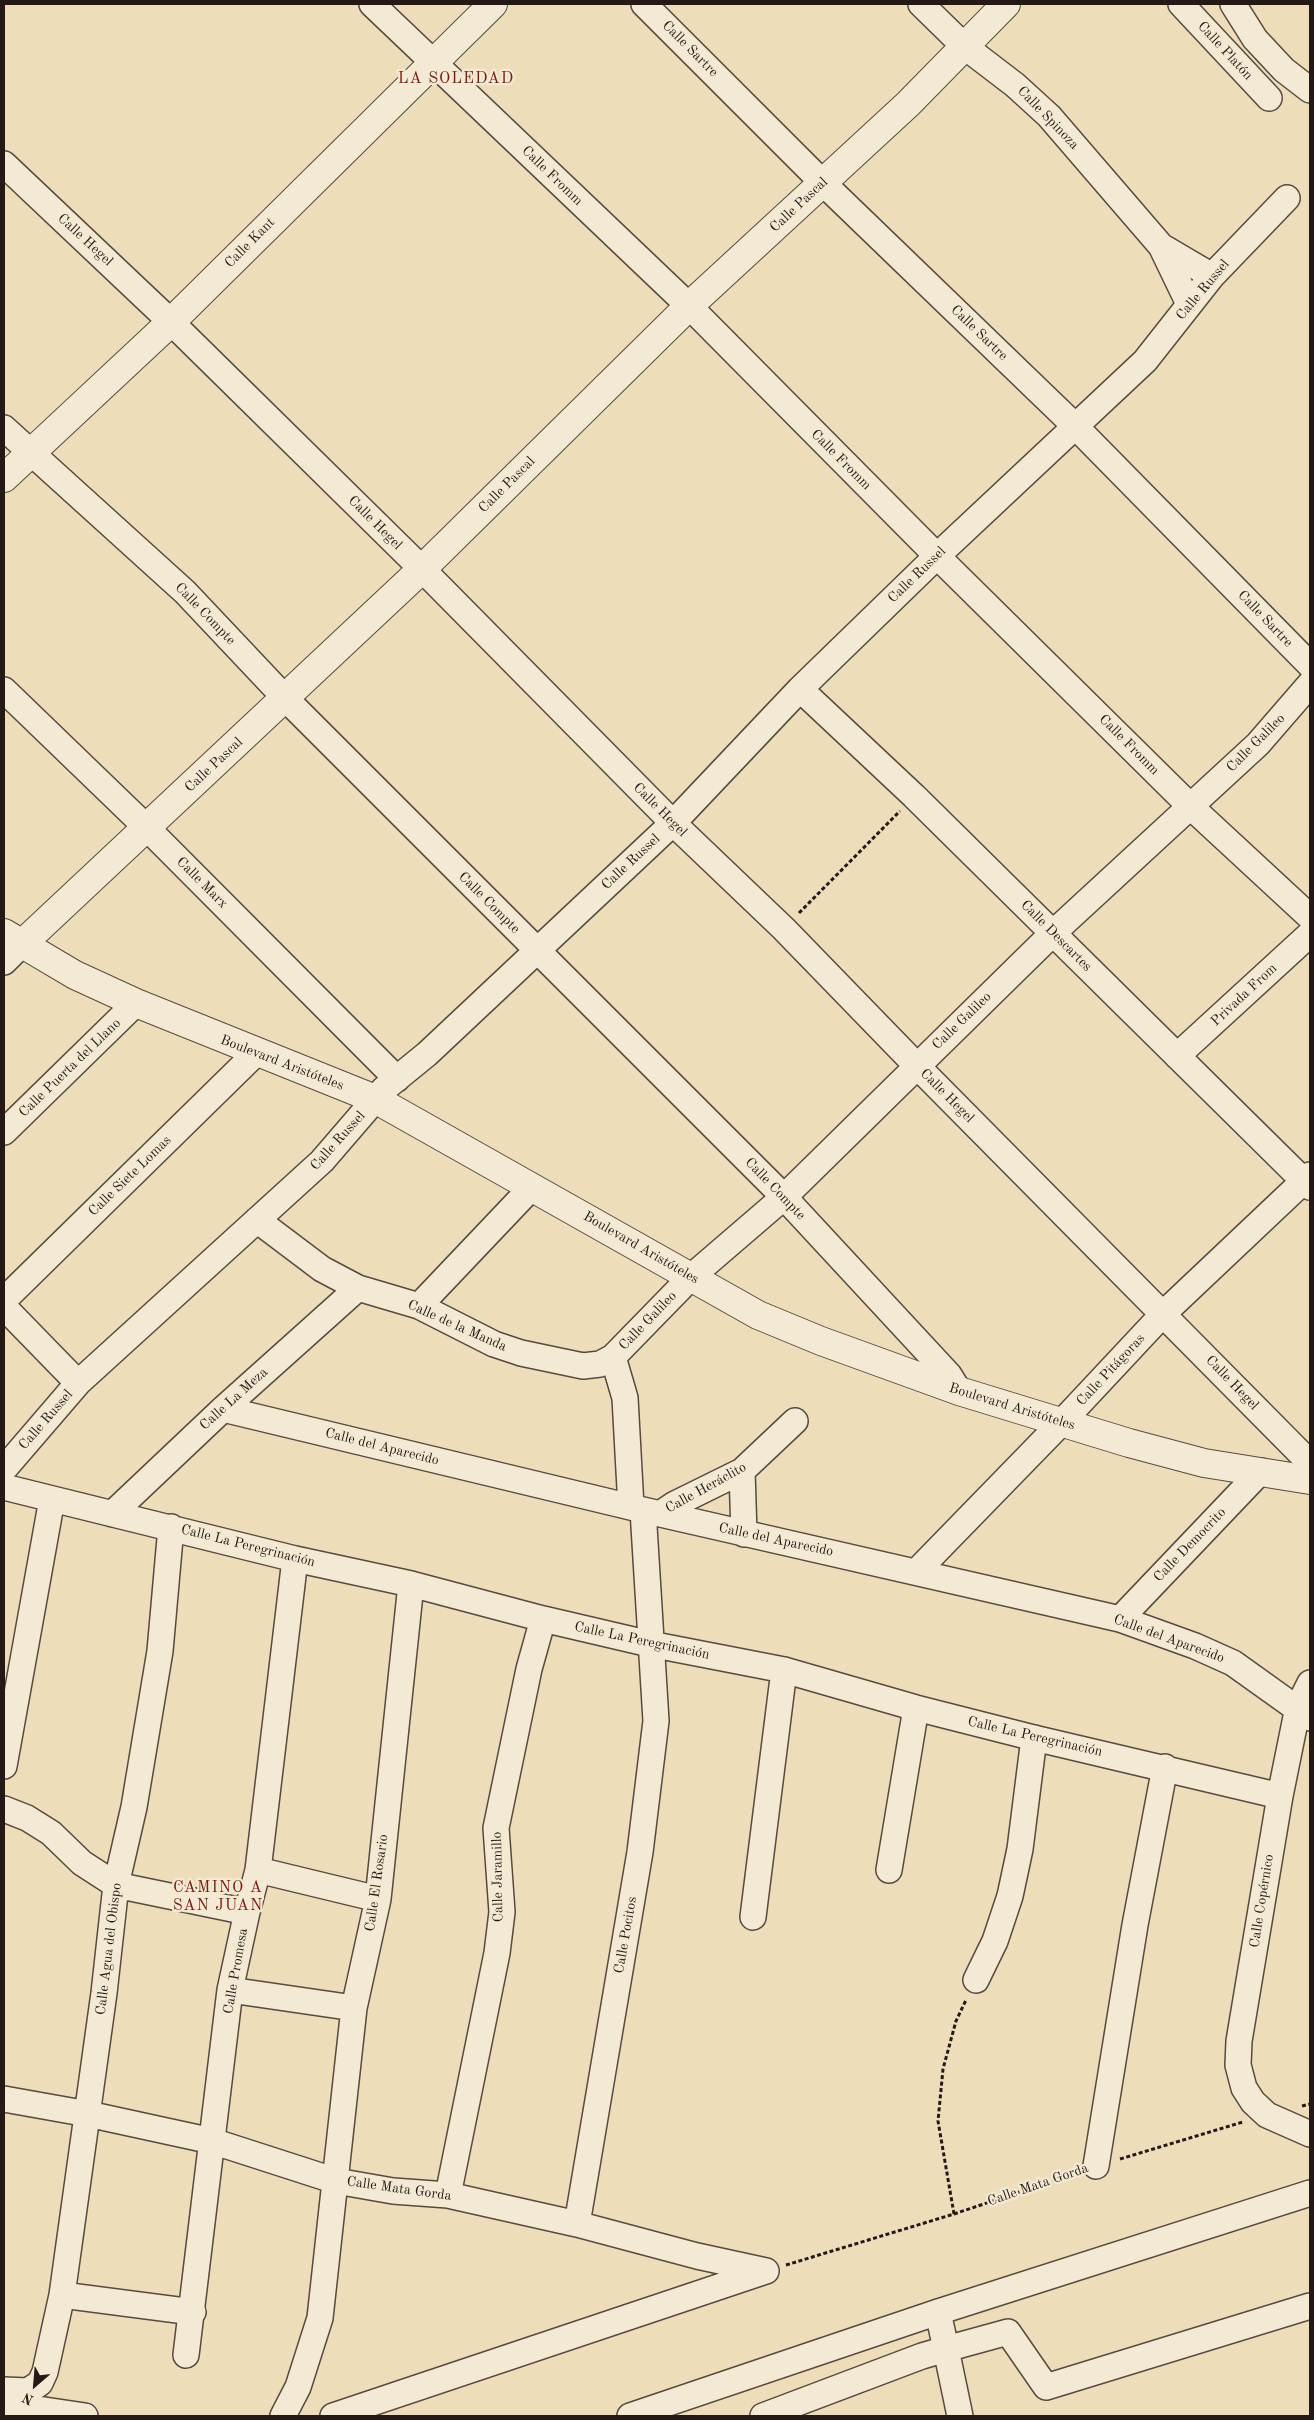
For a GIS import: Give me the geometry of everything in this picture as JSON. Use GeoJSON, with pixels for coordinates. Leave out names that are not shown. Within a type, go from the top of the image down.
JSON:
{"type":"FeatureCollection","features":[{"type":"Feature","properties":{"kind":"street","name":"Calle Fromm"},"geometry":{"type":"LineString","coordinates":[[372,4],[689,306],[936,556],[1190,806],[1310,917]]}},
{"type":"Feature","properties":{"kind":"street","name":"Calle Kant"},"geometry":{"type":"LineString","coordinates":[[4,478],[171,322],[432,62],[494,4]]}},
{"type":"Feature","properties":{"kind":"street","name":"Calle Sartre"},"geometry":{"type":"LineString","coordinates":[[644,4],[823,183],[1076,427],[1310,666]]}},
{"type":"Feature","properties":{"kind":"street","name":"Calle Spinoza"},"geometry":{"type":"LineString","coordinates":[[921,4],[964,46],[1015,85],[1049,116],[1161,246],[1189,304]]}},
{"type":"Feature","properties":{"kind":"street","name":"Calle Pascal"},"geometry":{"type":"LineString","coordinates":[[10,947],[146,827],[286,699],[422,570],[689,306],[908,104],[1006,4]]}},
{"type":"Feature","properties":{"kind":"street","name":"Calle Platón"},"geometry":{"type":"LineString","coordinates":[[1181,4],[1269,98]]}},
{"type":"Feature","properties":{"kind":"street"},"geometry":{"type":"LineString","coordinates":[[1233,4],[1255,38],[1284,70],[1310,90]]}},
{"type":"Feature","properties":{"kind":"street","name":"Calle Hegel"},"geometry":{"type":"LineString","coordinates":[[4,164],[171,322],[422,570],[673,823],[784,929],[1310,1463]]}},
{"type":"Feature","properties":{"kind":"street","name":"Calle Russel"},"geometry":{"type":"LineString","coordinates":[[4,1469],[78,1383],[322,1161],[375,1099],[673,823],[800,689],[936,556],[1145,362],[1212,276],[1287,198]]}},
{"type":"Feature","properties":{"kind":"street","name":"Calle Spinoza"},"geometry":{"type":"LineString","coordinates":[[1161,246],[1212,276]]}},
{"type":"Feature","properties":{"kind":"street","name":"Calle Compte"},"geometry":{"type":"LineString","coordinates":[[4,428],[29,453],[185,592],[286,699],[536,951],[784,1196],[949,1375],[959,1391]]}},
{"type":"Feature","properties":{"kind":"street","name":"Calle Galileo"},"geometry":{"type":"LineString","coordinates":[[613,1357],[691,1277],[784,1196],[1053,933],[1258,744],[1310,684]]}},
{"type":"Feature","properties":{"kind":"street","name":"Calle Descartes"},"geometry":{"type":"LineString","coordinates":[[800,689],[914,796],[1308,1181]]}},
{"type":"Feature","properties":{"kind":"street","name":"Calle Marx"},"geometry":{"type":"LineString","coordinates":[[4,690],[146,827],[397,1079]]}},
{"type":"Feature","properties":{"kind":"street","name":"Privada From"},"geometry":{"type":"LineString","coordinates":[[1178,1056],[1310,934]]}},
{"type":"Feature","properties":{"kind":"street","name":"Boulevard Aristóteles"},"geometry":{"type":"LineString","coordinates":[[10,947],[136,1003],[256,1053],[375,1099],[758,1315],[829,1345],[959,1391],[1129,1443],[1204,1463],[1310,1480]]}},
{"type":"Feature","properties":{"kind":"street","name":"Calle Puerta del Llano"},"geometry":{"type":"LineString","coordinates":[[4,1132],[136,1003]]}},
{"type":"Feature","properties":{"kind":"street","name":"Calle Siete Lomas"},"geometry":{"type":"LineString","coordinates":[[4,1300],[256,1053]]}},
{"type":"Feature","properties":{"kind":"street","name":"Calle Pitágoras"},"geometry":{"type":"LineString","coordinates":[[917,1571],[1164,1314],[1308,1181]]}},
{"type":"Feature","properties":{"kind":"street"},"geometry":{"type":"LineString","coordinates":[[419,1306],[532,1187]]}},
{"type":"Feature","properties":{"kind":"street","name":"Calle de la Manda"},"geometry":{"type":"LineString","coordinates":[[257,1220],[322,1268],[358,1288],[419,1306],[494,1344],[530,1355],[583,1366],[600,1364],[613,1357]]}},
{"type":"Feature","properties":{"kind":"street","name":"Calle La Meza"},"geometry":{"type":"LineString","coordinates":[[112,1514],[223,1409],[358,1288]]}},
{"type":"Feature","properties":{"kind":"street"},"geometry":{"type":"LineString","coordinates":[[4,1308],[78,1383]]}},
{"type":"Feature","properties":{"kind":"street"},"geometry":{"type":"LineString","coordinates":[[613,1357],[625,1398],[645,1510],[650,1644]]}},
{"type":"Feature","properties":{"kind":"street","name":"Calle del Aparecido"},"geometry":{"type":"LineString","coordinates":[[223,1409],[744,1534],[917,1571],[1120,1619],[1195,1646],[1234,1663],[1304,1713]]}},
{"type":"Feature","properties":{"kind":"street","name":"Calle Heráclito"},"geometry":{"type":"LineString","coordinates":[[645,1510],[674,1504],[742,1471],[795,1421]]}},
{"type":"Feature","properties":{"kind":"street"},"geometry":{"type":"LineString","coordinates":[[742,1471],[744,1534]]}},
{"type":"Feature","properties":{"kind":"street","name":"Calle Democrito"},"geometry":{"type":"LineString","coordinates":[[1120,1619],[1261,1472]]}},
{"type":"Feature","properties":{"kind":"street","name":"Calle La Peregrinación"},"geometry":{"type":"LineString","coordinates":[[4,1487],[295,1559],[411,1584],[543,1619],[650,1644],[784,1670],[916,1708],[1034,1738],[1165,1767],[1280,1796]]}},
{"type":"Feature","properties":{"kind":"street"},"geometry":{"type":"LineString","coordinates":[[4,1766],[52,1499]]}},
{"type":"Feature","properties":{"kind":"street","name":"Calle Agua del Obispo"},"geometry":{"type":"LineString","coordinates":[[4,2390],[28,2391],[35,2388],[45,2372],[62,2295],[104,1993],[116,1885],[134,1807],[160,1651],[171,1527]]}},
{"type":"Feature","properties":{"kind":"street","name":"Calle Promesa"},"geometry":{"type":"LineString","coordinates":[[186,2355],[193,2312],[230,1990],[246,1912],[258,1870],[295,1559]]}},
{"type":"Feature","properties":{"kind":"street","name":"Calle El Rosario"},"geometry":{"type":"LineString","coordinates":[[283,2416],[298,2388],[320,2318],[354,2008],[378,1899],[411,1584]]}},
{"type":"Feature","properties":{"kind":"street","name":"Calle Jaramillo"},"geometry":{"type":"LineString","coordinates":[[448,2195],[497,1953],[502,1912],[496,1828],[529,1669],[543,1619]]}},
{"type":"Feature","properties":{"kind":"street","name":"Calle Pocitos"},"geometry":{"type":"LineString","coordinates":[[577,2224],[648,1802],[656,1720],[650,1644]]}},
{"type":"Feature","properties":{"kind":"street"},"geometry":{"type":"LineString","coordinates":[[753,1917],[784,1670]]}},
{"type":"Feature","properties":{"kind":"street","name":"Calle Copérnico"},"geometry":{"type":"LineString","coordinates":[[1267,2115],[1253,2102],[1244,2088],[1238,2065],[1239,2041],[1280,1796],[1304,1713],[1310,1683]]}},
{"type":"Feature","properties":{"kind":"street"},"geometry":{"type":"LineString","coordinates":[[889,1870],[916,1708]]}},
{"type":"Feature","properties":{"kind":"street"},"geometry":{"type":"LineString","coordinates":[[976,1980],[995,1941],[1010,1896],[1020,1849],[1034,1738]]}},
{"type":"Feature","properties":{"kind":"street"},"geometry":{"type":"LineString","coordinates":[[1096,2166],[1135,1925],[1165,1767]]}},
{"type":"Feature","properties":{"kind":"street"},"geometry":{"type":"LineString","coordinates":[[4,1809],[27,1818],[51,1833],[82,1862],[116,1885],[246,1912]]}},
{"type":"Feature","properties":{"kind":"street"},"geometry":{"type":"LineString","coordinates":[[258,1870],[378,1899]]}},
{"type":"Feature","properties":{"kind":"street"},"geometry":{"type":"LineString","coordinates":[[230,1990],[354,2008]]}},
{"type":"Feature","properties":{"kind":"street","name":"Calle Mata Gorda"},"geometry":{"type":"LineString","coordinates":[[4,2099],[88,2114],[212,2141],[336,2181],[393,2191],[448,2195],[577,2224],[645,2244],[766,2271]]}},
{"type":"Feature","properties":{"kind":"street"},"geometry":{"type":"LineString","coordinates":[[1267,2115],[1310,2134]]}},
{"type":"Feature","properties":{"kind":"street"},"geometry":{"type":"LineString","coordinates":[[630,2416],[938,2312],[1310,2193]]}},
{"type":"Feature","properties":{"kind":"street"},"geometry":{"type":"LineString","coordinates":[[333,2416],[766,2271]]}},
{"type":"Feature","properties":{"kind":"street"},"geometry":{"type":"LineString","coordinates":[[62,2295],[193,2312]]}},
{"type":"Feature","properties":{"kind":"street"},"geometry":{"type":"LineString","coordinates":[[763,2416],[922,2356],[1008,2332],[1048,2386],[1310,2306]]}},
{"type":"Feature","properties":{"kind":"street"},"geometry":{"type":"LineString","coordinates":[[938,2312],[960,2416]]}},
{"type":"Feature","properties":{"kind":"street"},"geometry":{"type":"LineString","coordinates":[[4,2404],[85,2416]]}},
{"type":"Feature","properties":{"kind":"path"},"geometry":{"type":"LineString","coordinates":[[784,929],[914,796]]}},
{"type":"Feature","properties":{"kind":"path"},"geometry":{"type":"LineString","coordinates":[[954,2214],[938,2121],[944,2069],[956,2021],[976,1980]]}},
{"type":"Feature","properties":{"kind":"path","name":"Calle Mata Gorda"},"geometry":{"type":"LineString","coordinates":[[766,2271],[954,2214],[1096,2166],[1310,2104]]}},
{"type":"Feature","properties":{"kind":"district","name":"LA SOLEDAD"},"geometry":{"type":"Point","coordinates":[456,79]}},
{"type":"Feature","properties":{"kind":"district","name":"CAMINO A SAN JUAN"},"geometry":{"type":"Point","coordinates":[218,1897]}}]}
